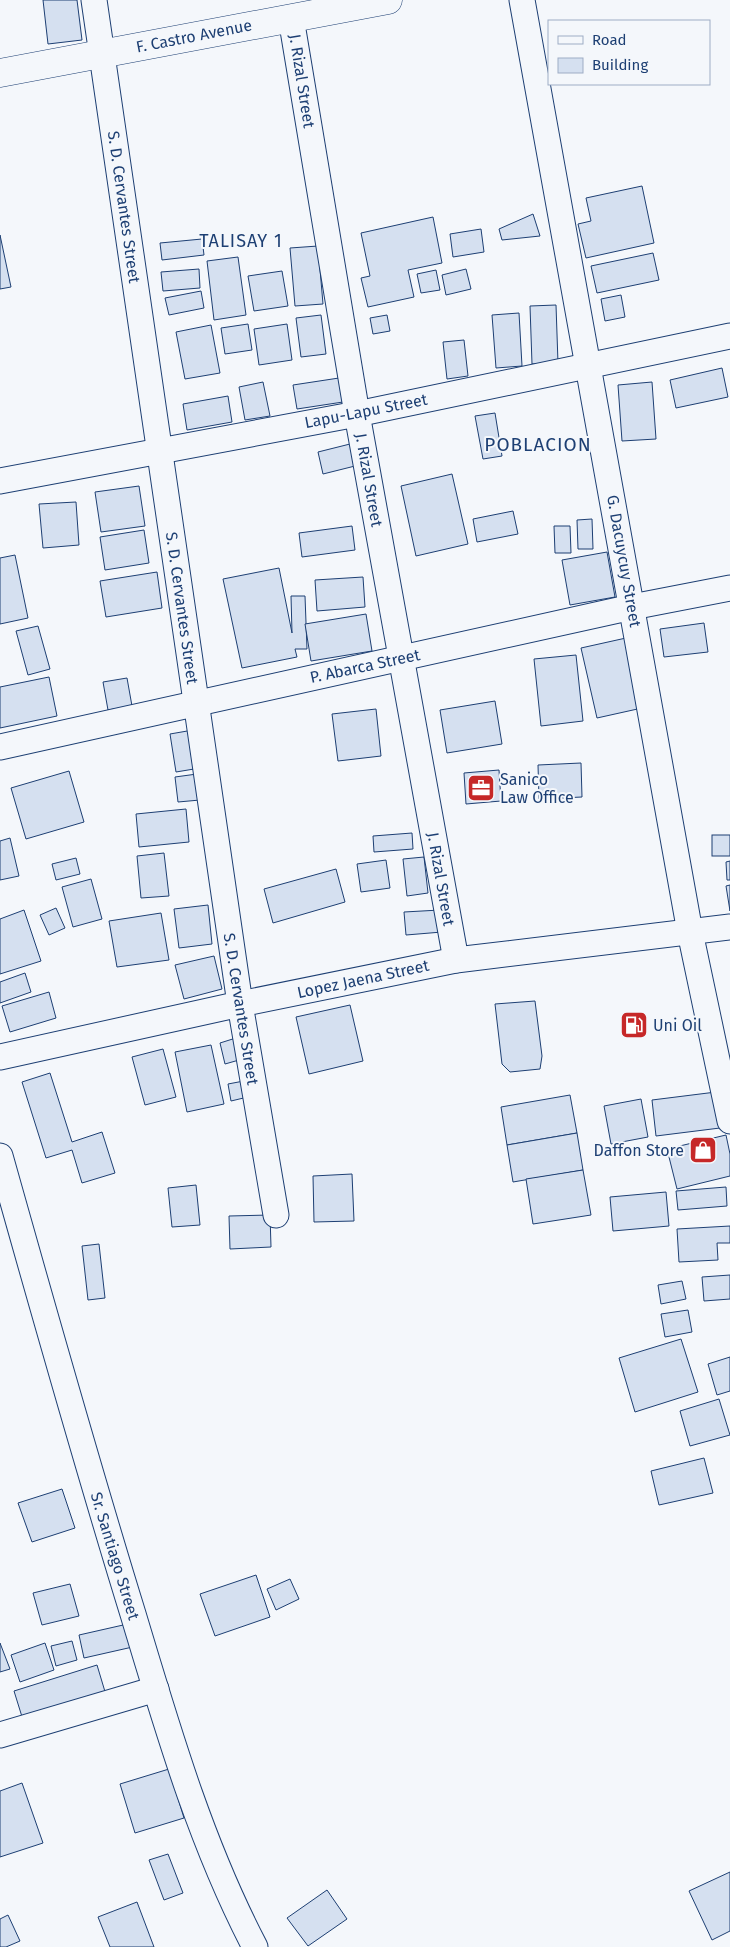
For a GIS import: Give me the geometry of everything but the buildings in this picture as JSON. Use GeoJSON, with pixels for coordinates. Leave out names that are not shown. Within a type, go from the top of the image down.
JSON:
{"type":"FeatureCollection","features":[{"type":"Feature","properties":{"kind":"street","name":"S. D. Cervantes Street"},"geometry":{"type":"LineString","coordinates":[[94,0],[240,1004],[276,1215]]}},
{"type":"Feature","properties":{"kind":"street","name":"F. Castro Avenue"},"geometry":{"type":"LineString","coordinates":[[0,74],[102,54],[290,9],[388,0]]}},
{"type":"Feature","properties":{"kind":"street","name":"G. Dacuycuy Street"},"geometry":{"type":"LineString","coordinates":[[522,0],[690,932],[730,1121]]}},
{"type":"Feature","properties":{"kind":"street","name":"J. Rizal Street"},"geometry":{"type":"LineString","coordinates":[[290,9],[357,414],[456,960]]}},
{"type":"Feature","properties":{"kind":"street","name":"Lapu-Lapu Street"},"geometry":{"type":"LineString","coordinates":[[0,481],[357,414],[730,336]]}},
{"type":"Feature","properties":{"kind":"street","name":"P. Abarca Street"},"geometry":{"type":"LineString","coordinates":[[0,747],[632,607],[730,588]]}},
{"type":"Feature","properties":{"kind":"street","name":"Lopez Jaena Street"},"geometry":{"type":"LineString","coordinates":[[0,1057],[240,1004],[456,960],[730,927]]}},
{"type":"Feature","properties":{"kind":"street","name":"Sr. Santiago Street"},"geometry":{"type":"LineString","coordinates":[[0,1156],[84,1454],[175,1753],[238,1915],[255,1947]]}},
{"type":"Feature","properties":{"kind":"street"},"geometry":{"type":"LineString","coordinates":[[0,1735],[156,1689]]}},
{"type":"Feature","properties":{"kind":"place","name":"Sanico Law Office"},"geometry":{"type":"Point","coordinates":[481,788]}},
{"type":"Feature","properties":{"kind":"place","name":"Uni Oil"},"geometry":{"type":"Point","coordinates":[634,1025]}},
{"type":"Feature","properties":{"kind":"place","name":"Daffon Store"},"geometry":{"type":"Point","coordinates":[703,1150]}},
{"type":"Feature","properties":{"kind":"district","name":"TALISAY 1"},"geometry":{"type":"Point","coordinates":[241,241]}},
{"type":"Feature","properties":{"kind":"district","name":"POBLACION"},"geometry":{"type":"Point","coordinates":[538,444]}}]}
